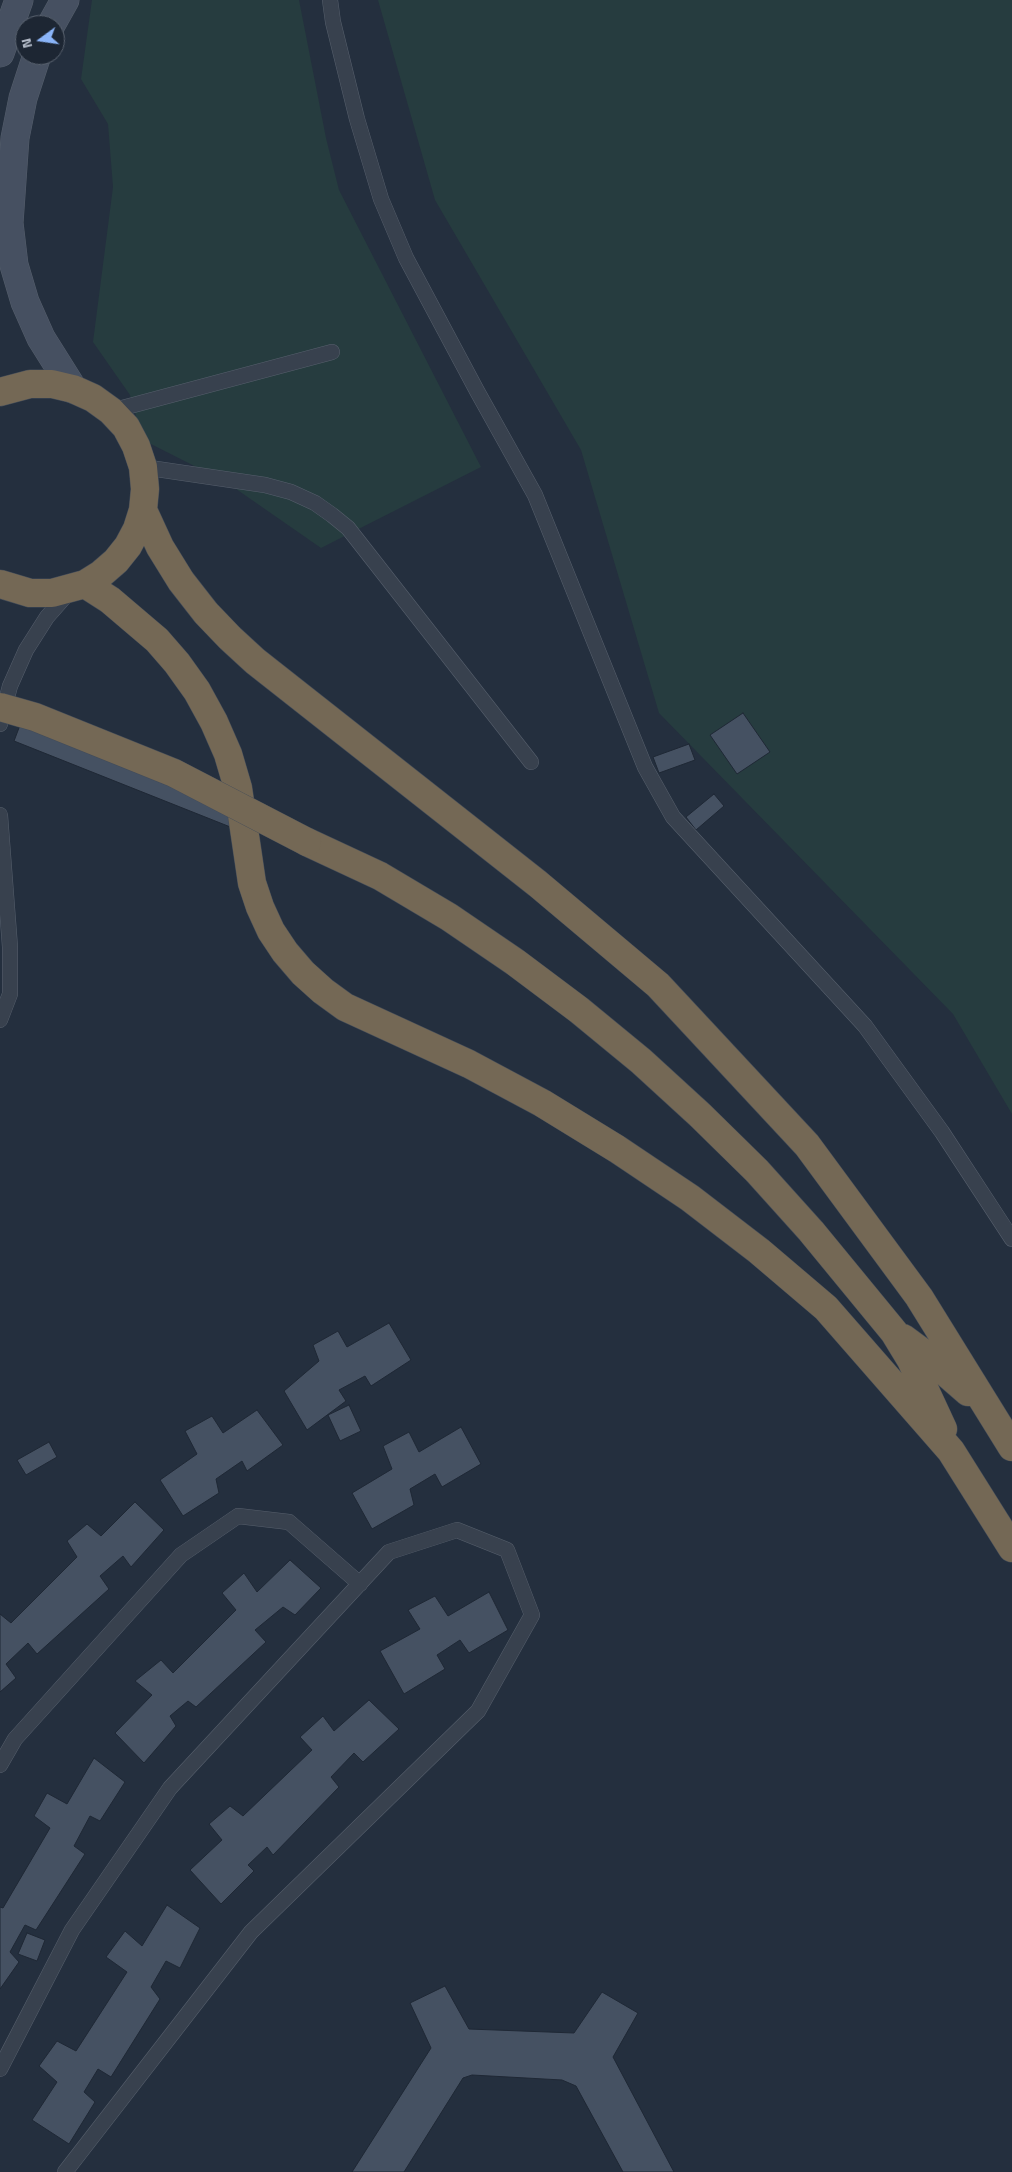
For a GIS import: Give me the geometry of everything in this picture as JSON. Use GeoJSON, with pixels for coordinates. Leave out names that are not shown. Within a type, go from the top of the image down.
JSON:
{"type":"FeatureCollection","features":[{"type":"Feature","properties":{"kind":"highway"},"geometry":{"type":"LineString","coordinates":[[0,392],[30,384],[52,384],[73,389],[93,398],[111,411],[126,427],[136,446],[143,467],[145,489],[143,510],[137,529],[128,546],[116,561],[101,574],[79,586],[52,593],[30,593],[0,584]]}},
{"type":"Feature","properties":{"kind":"highway"},"geometry":{"type":"LineString","coordinates":[[143,510],[160,547],[181,581],[206,613],[230,638],[255,661],[538,884],[658,984],[807,1145],[919,1297],[1012,1447]]}},
{"type":"Feature","properties":{"kind":"highway"},"geometry":{"type":"LineString","coordinates":[[79,586],[116,604],[157,640],[177,663],[201,699],[214,722],[228,754],[238,788],[252,883],[260,907],[271,930],[285,952],[302,973],[345,1007],[470,1064],[542,1103],[617,1149],[690,1198],[759,1251],[826,1308],[951,1451],[1012,1548]]}},
{"type":"Feature","properties":{"kind":"highway"},"geometry":{"type":"LineString","coordinates":[[0,707],[34,717],[174,773],[307,842],[380,876],[449,917],[515,962],[579,1010],[700,1115],[757,1171],[811,1231],[894,1332],[926,1390],[951,1451]]}},
{"type":"Feature","properties":{"kind":"highway"},"geometry":{"type":"LineString","coordinates":[[894,1332],[948,1374],[997,1422]]}},
{"type":"Feature","properties":{"kind":"street"},"geometry":{"type":"LineString","coordinates":[[0,53],[19,0]]}},
{"type":"Feature","properties":{"kind":"street"},"geometry":{"type":"LineString","coordinates":[[57,15],[65,0]]}},
{"type":"Feature","properties":{"kind":"street"},"geometry":{"type":"LineString","coordinates":[[34,65],[23,98],[15,138],[9,223],[14,265],[24,302],[41,338],[73,389]]}},
{"type":"Feature","properties":{"kind":"lane"},"geometry":{"type":"LineString","coordinates":[[330,0],[333,22],[357,119],[381,199],[406,258],[535,495],[645,767],[673,817],[865,1026],[942,1132],[1012,1239]]}},
{"type":"Feature","properties":{"kind":"lane"},"geometry":{"type":"LineString","coordinates":[[111,411],[332,352]]}},
{"type":"Feature","properties":{"kind":"lane"},"geometry":{"type":"LineString","coordinates":[[143,467],[265,485],[290,492],[332,515],[348,528],[531,762]]}},
{"type":"Feature","properties":{"kind":"lane"},"geometry":{"type":"LineString","coordinates":[[0,724],[10,686],[26,650],[47,617],[79,586]]}},
{"type":"Feature","properties":{"kind":"lane"},"geometry":{"type":"LineString","coordinates":[[0,815],[10,947],[10,994],[0,1020]]}},
{"type":"Feature","properties":{"kind":"lane"},"geometry":{"type":"LineString","coordinates":[[0,1765],[15,1739],[181,1555],[238,1516],[289,1522],[360,1584]]}},
{"type":"Feature","properties":{"kind":"lane"},"geometry":{"type":"LineString","coordinates":[[0,2069],[72,1930],[170,1788],[389,1552],[457,1530],[507,1550],[532,1615],[478,1711],[251,1932],[65,2172]]}},
{"type":"Feature","properties":{"kind":"green space"},"geometry":{"type":"Polygon","coordinates":[[[92,0],[299,0],[326,138],[339,190],[481,467],[321,548],[226,482],[143,440],[130,395],[93,342],[113,187],[108,124],[81,79],[92,0]]]}},
{"type":"Feature","properties":{"kind":"green space"},"geometry":{"type":"Polygon","coordinates":[[[378,0],[1012,0],[1012,1114],[953,1014],[659,713],[581,450],[435,200],[378,0]]]}},
{"type":"Feature","properties":{"kind":"building"},"geometry":{"type":"Polygon","coordinates":[[[25,712],[270,809],[258,838],[14,741],[25,712]]]}},
{"type":"Feature","properties":{"kind":"building"},"geometry":{"type":"Polygon","coordinates":[[[743,713],[770,752],[737,774],[710,735],[743,713]]]}},
{"type":"Feature","properties":{"kind":"building"},"geometry":{"type":"Polygon","coordinates":[[[689,744],[695,760],[659,773],[653,757],[689,744]]]}},
{"type":"Feature","properties":{"kind":"building"},"geometry":{"type":"Polygon","coordinates":[[[714,794],[724,806],[696,830],[686,817],[714,794]]]}},
{"type":"Feature","properties":{"kind":"building"},"geometry":{"type":"Polygon","coordinates":[[[389,1323],[411,1360],[371,1386],[365,1376],[339,1390],[346,1401],[307,1430],[284,1391],[319,1361],[313,1345],[338,1331],[347,1347],[389,1323]]]}},
{"type":"Feature","properties":{"kind":"building"},"geometry":{"type":"Polygon","coordinates":[[[349,1405],[361,1431],[340,1441],[328,1415],[349,1405]]]}},
{"type":"Feature","properties":{"kind":"building"},"geometry":{"type":"Polygon","coordinates":[[[257,1410],[283,1445],[247,1471],[242,1461],[216,1479],[219,1493],[183,1516],[160,1480],[197,1454],[185,1431],[212,1416],[223,1433],[257,1410]]]}},
{"type":"Feature","properties":{"kind":"building"},"geometry":{"type":"Polygon","coordinates":[[[461,1427],[481,1464],[442,1487],[435,1474],[410,1489],[414,1505],[372,1529],[352,1493],[392,1469],[383,1446],[409,1432],[419,1452],[461,1427]]]}},
{"type":"Feature","properties":{"kind":"building"},"geometry":{"type":"Polygon","coordinates":[[[49,1442],[57,1457],[26,1475],[17,1460],[49,1442]]]}},
{"type":"Feature","properties":{"kind":"building"},"geometry":{"type":"Polygon","coordinates":[[[135,1502],[164,1530],[131,1567],[123,1556],[100,1576],[109,1589],[37,1654],[28,1643],[6,1664],[16,1678],[0,1692],[0,1614],[11,1623],[77,1557],[67,1541],[87,1524],[101,1536],[135,1502]]]}},
{"type":"Feature","properties":{"kind":"building"},"geometry":{"type":"Polygon","coordinates":[[[290,1560],[321,1588],[295,1615],[283,1607],[255,1630],[266,1642],[196,1707],[188,1701],[170,1716],[176,1726],[144,1763],[115,1733],[152,1695],[135,1681],[161,1660],[173,1673],[236,1610],[222,1593],[244,1573],[257,1592],[290,1560]]]}},
{"type":"Feature","properties":{"kind":"building"},"geometry":{"type":"Polygon","coordinates":[[[489,1592],[508,1630],[469,1653],[460,1640],[437,1655],[445,1669],[404,1694],[380,1651],[420,1629],[408,1610],[435,1596],[448,1616],[489,1592]]]}},
{"type":"Feature","properties":{"kind":"building"},"geometry":{"type":"Polygon","coordinates":[[[369,1700],[399,1729],[363,1762],[354,1753],[331,1777],[339,1787],[273,1855],[267,1847],[248,1865],[254,1871],[221,1904],[190,1870],[222,1840],[209,1824],[230,1806],[243,1816],[312,1750],[300,1737],[323,1716],[334,1731],[369,1700]]]}},
{"type":"Feature","properties":{"kind":"building"},"geometry":{"type":"Polygon","coordinates":[[[94,1758],[125,1782],[100,1821],[90,1816],[74,1846],[85,1854],[36,1930],[25,1925],[10,1952],[19,1962],[0,1989],[0,1907],[3,1908],[50,1828],[34,1816],[47,1793],[67,1804],[94,1758]]]}},
{"type":"Feature","properties":{"kind":"building"},"geometry":{"type":"Polygon","coordinates":[[[167,1905],[200,1928],[180,1968],[166,1961],[151,1987],[160,1999],[111,2077],[98,2069],[84,2092],[95,2102],[69,2144],[32,2120],[57,2082],[39,2066],[57,2041],[76,2051],[127,1972],[106,1957],[125,1931],[142,1946],[167,1905]]]}},
{"type":"Feature","properties":{"kind":"building"},"geometry":{"type":"Polygon","coordinates":[[[27,1933],[45,1940],[37,1961],[18,1954],[27,1933]]]}},
{"type":"Feature","properties":{"kind":"building"},"geometry":{"type":"Polygon","coordinates":[[[445,1986],[469,2029],[574,2033],[602,1992],[638,2013],[613,2057],[674,2172],[623,2172],[576,2086],[562,2080],[472,2075],[463,2078],[404,2172],[352,2172],[431,2048],[410,2003],[445,1986]]]}}]}
